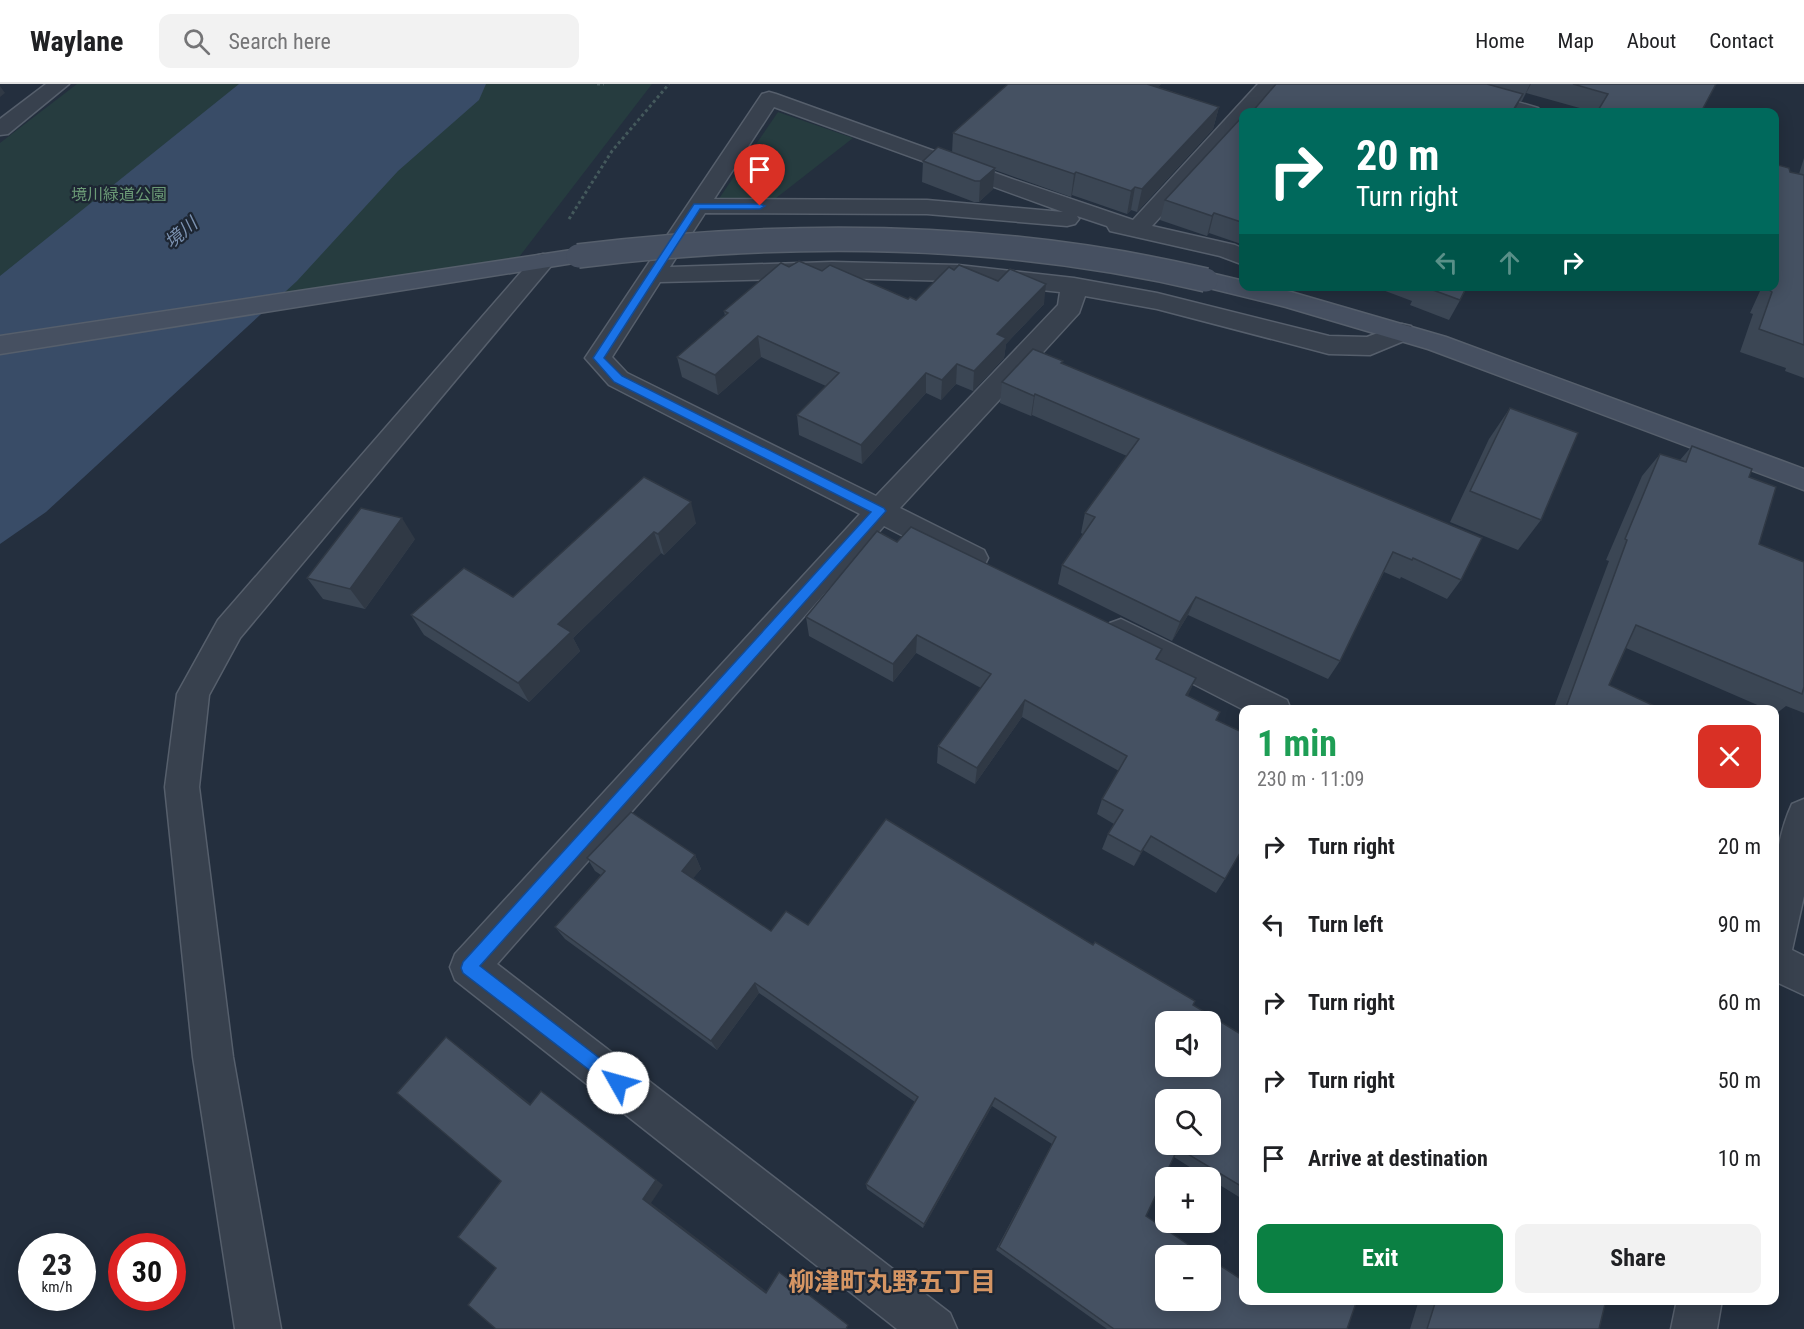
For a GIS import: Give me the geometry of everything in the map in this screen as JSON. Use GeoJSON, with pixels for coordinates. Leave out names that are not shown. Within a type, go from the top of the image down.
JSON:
{"type":"FeatureCollection","features":[{"type":"Feature","properties":{"kind":"street"},"geometry":{"type":"LineString","coordinates":[[0,129],[59,84]]}},
{"type":"Feature","properties":{"kind":"street"},"geometry":{"type":"LineString","coordinates":[[1247,108],[1269,84]]}},
{"type":"Feature","properties":{"kind":"street"},"geometry":{"type":"LineString","coordinates":[[1435,84],[1517,108]]}},
{"type":"Feature","properties":{"kind":"street"},"geometry":{"type":"LineString","coordinates":[[997,570],[618,379],[598,358],[769,98],[1004,184],[1137,229],[1227,250],[1239,256]]}},
{"type":"Feature","properties":{"kind":"street"},"geometry":{"type":"LineString","coordinates":[[1137,229],[1239,117]]}},
{"type":"Feature","properties":{"kind":"street"},"geometry":{"type":"LineString","coordinates":[[697,206],[927,207],[1054,218],[1137,229]]}},
{"type":"Feature","properties":{"kind":"street"},"geometry":{"type":"LineString","coordinates":[[0,345],[478,270],[634,248],[751,240],[876,237],[996,245],[1106,258],[1239,285]]}},
{"type":"Feature","properties":{"kind":"street"},"geometry":{"type":"LineString","coordinates":[[258,1329],[213,1057],[182,787],[193,694],[229,628],[543,261]]}},
{"type":"Feature","properties":{"kind":"street"},"geometry":{"type":"LineString","coordinates":[[652,275],[832,270],[958,273],[1074,285],[1157,301],[1329,345],[1370,346],[1402,332]]}},
{"type":"Feature","properties":{"kind":"street"},"geometry":{"type":"LineString","coordinates":[[934,1329],[469,968],[880,511],[1070,307],[1074,285]]}},
{"type":"Feature","properties":{"kind":"street"},"geometry":{"type":"LineString","coordinates":[[1287,293],[1437,343],[1804,480]]}},
{"type":"Feature","properties":{"kind":"street"},"geometry":{"type":"LineString","coordinates":[[1093,618],[1265,705]]}},
{"type":"Feature","properties":{"kind":"street"},"geometry":{"type":"LineString","coordinates":[[1779,925],[1804,815]]}},
{"type":"Feature","properties":{"kind":"street"},"geometry":{"type":"LineString","coordinates":[[1779,964],[1804,976]]}},
{"type":"Feature","properties":{"kind":"street"},"geometry":{"type":"LineString","coordinates":[[1694,1329],[1699,1305]]}},
{"type":"Feature","properties":{"kind":"path"},"geometry":{"type":"LineString","coordinates":[[597,84],[604,84]]}},
{"type":"Feature","properties":{"kind":"path"},"geometry":{"type":"LineString","coordinates":[[543,261],[612,151],[669,84]]}},
{"type":"Feature","properties":{"kind":"green space","name":"境川緑道公園"},"geometry":{"type":"Polygon","coordinates":[[[77,84],[652,84],[516,261],[293,293],[63,307],[0,316],[0,143],[77,84]]]}},
{"type":"Feature","properties":{"kind":"green space"},"geometry":{"type":"Polygon","coordinates":[[[778,112],[853,138],[771,202],[716,203],[778,112]]]}},
{"type":"Feature","properties":{"kind":"water","name":"境川"},"geometry":{"type":"Polygon","coordinates":[[[239,84],[486,84],[479,100],[398,171],[297,281],[46,512],[0,544],[0,276],[239,84]]]}},
{"type":"Feature","properties":{"kind":"building"},"geometry":{"type":"Polygon","coordinates":[[[1008,84],[1147,84],[1219,107],[1142,189],[1135,187],[1131,191],[953,133],[1008,84]]]}},
{"type":"Feature","properties":{"kind":"building"},"geometry":{"type":"Polygon","coordinates":[[[1276,84],[1487,84],[1523,94],[1514,108],[1255,108],[1276,84]]]}},
{"type":"Feature","properties":{"kind":"building"},"geometry":{"type":"Polygon","coordinates":[[[1573,84],[1716,84],[1703,108],[1599,108],[1608,94],[1573,84]]]}},
{"type":"Feature","properties":{"kind":"building"},"geometry":{"type":"Polygon","coordinates":[[[1239,120],[1239,221],[1214,213],[1212,216],[1165,200],[1239,120]]]}},
{"type":"Feature","properties":{"kind":"building"},"geometry":{"type":"Polygon","coordinates":[[[938,147],[995,168],[980,181],[975,181],[923,161],[938,147]]]}},
{"type":"Feature","properties":{"kind":"building"},"geometry":{"type":"Polygon","coordinates":[[[1779,165],[1789,168],[1790,172],[1804,175],[1804,345],[1759,329],[1770,291],[1779,291],[1779,165]]]}},
{"type":"Feature","properties":{"kind":"building"},"geometry":{"type":"Polygon","coordinates":[[[799,261],[822,271],[830,265],[908,299],[910,297],[916,300],[949,267],[954,270],[959,265],[998,281],[1010,269],[1046,284],[997,334],[1006,338],[974,371],[957,364],[942,380],[926,373],[861,445],[797,415],[839,373],[758,336],[715,375],[677,357],[728,313],[724,311],[781,263],[789,267],[799,261]]]}},
{"type":"Feature","properties":{"kind":"building"},"geometry":{"type":"Polygon","coordinates":[[[1436,291],[1464,291],[1460,300],[1436,291]]]}},
{"type":"Feature","properties":{"kind":"building"},"geometry":{"type":"Polygon","coordinates":[[[1033,349],[1063,361],[1061,363],[1482,538],[1461,580],[1413,558],[1412,560],[1393,552],[1340,661],[1196,597],[1180,622],[1062,565],[1095,517],[1085,513],[1139,439],[1002,382],[1033,349]]]}},
{"type":"Feature","properties":{"kind":"building"},"geometry":{"type":"Polygon","coordinates":[[[1510,408],[1578,433],[1541,520],[1470,491],[1510,408]]]}},
{"type":"Feature","properties":{"kind":"building"},"geometry":{"type":"Polygon","coordinates":[[[1692,446],[1752,469],[1749,477],[1776,487],[1759,544],[1804,562],[1804,687],[1802,694],[1636,625],[1609,685],[1652,705],[1567,705],[1627,540],[1625,539],[1660,454],[1686,462],[1692,446]]]}},
{"type":"Feature","properties":{"kind":"building"},"geometry":{"type":"Polygon","coordinates":[[[644,477],[691,502],[658,534],[654,532],[558,624],[571,632],[518,683],[411,615],[464,568],[513,597],[644,477]]]}},
{"type":"Feature","properties":{"kind":"building"},"geometry":{"type":"Polygon","coordinates":[[[361,508],[402,518],[350,589],[307,578],[361,508]]]}},
{"type":"Feature","properties":{"kind":"building"},"geometry":{"type":"Polygon","coordinates":[[[911,527],[1162,649],[1156,659],[1196,678],[1186,695],[1220,712],[1216,720],[1239,731],[1239,855],[1225,879],[1151,836],[1141,852],[1108,834],[1123,810],[1102,799],[1127,756],[1025,700],[977,768],[938,746],[991,674],[917,635],[893,664],[806,617],[877,531],[897,542],[911,527]]]}},
{"type":"Feature","properties":{"kind":"building"},"geometry":{"type":"Polygon","coordinates":[[[631,812],[695,855],[682,871],[771,931],[786,911],[808,925],[886,819],[1093,945],[1095,942],[1195,1001],[1193,1005],[1203,1011],[1155,1011],[1155,1077],[1221,1077],[1221,1022],[1239,1033],[1239,1185],[1221,1174],[1221,1167],[1209,1167],[1190,1155],[1221,1155],[1221,1089],[1155,1089],[1155,1155],[1175,1155],[1169,1167],[1155,1167],[1155,1197],[1146,1216],[1155,1222],[1155,1233],[1171,1233],[1189,1245],[1155,1245],[1155,1311],[1221,1311],[1221,1266],[1239,1278],[1239,1305],[1355,1305],[1347,1329],[1114,1329],[999,1247],[1056,1137],[995,1098],[924,1224],[866,1184],[918,1097],[755,983],[711,1041],[555,927],[605,871],[587,858],[631,812]]]}},
{"type":"Feature","properties":{"kind":"building"},"geometry":{"type":"Polygon","coordinates":[[[446,1037],[530,1105],[541,1091],[656,1180],[643,1199],[766,1293],[779,1272],[848,1325],[846,1329],[496,1329],[468,1305],[496,1268],[458,1237],[501,1181],[397,1093],[446,1037]]]}},
{"type":"Feature","properties":{"kind":"building"},"geometry":{"type":"Polygon","coordinates":[[[1434,1305],[1605,1305],[1599,1329],[1427,1329],[1434,1305]]]}},
{"type":"Feature","properties":{"kind":"district","name":"柳津町丸野五丁目"},"geometry":{"type":"Point","coordinates":[892,1282]}},
{"type":"Feature","properties":{"kind":"route"},"geometry":{"type":"LineString","coordinates":[[618,1083],[469,968],[880,511],[618,379],[598,358],[697,206],[760,206]]}}]}
